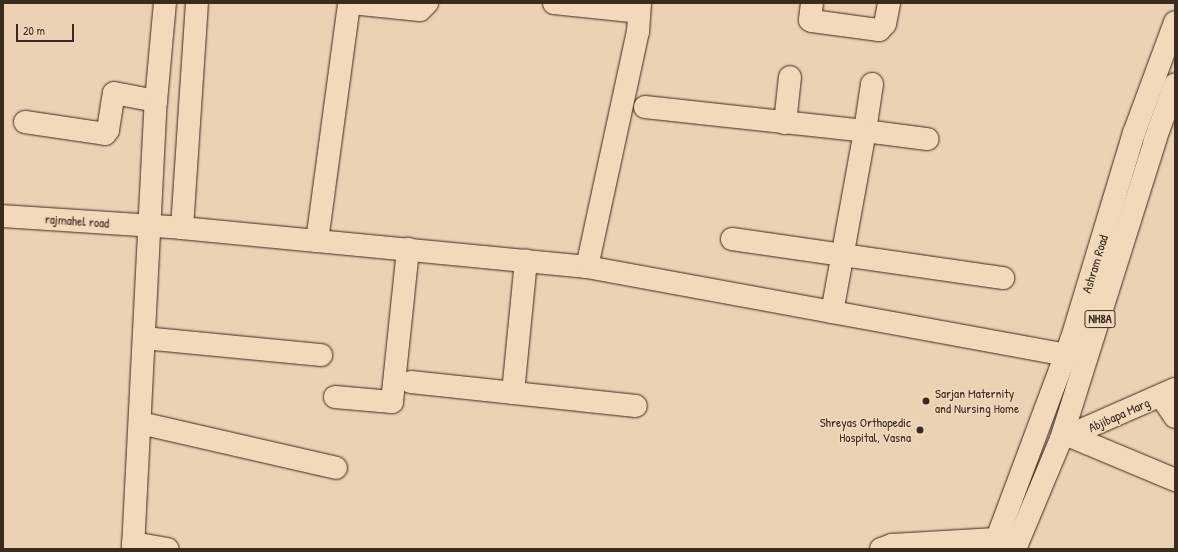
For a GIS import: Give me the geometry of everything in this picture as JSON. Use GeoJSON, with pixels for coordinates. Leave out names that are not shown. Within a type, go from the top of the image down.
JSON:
{"type":"FeatureCollection","features":[{"type":"Feature","properties":{"kind":"street"},"geometry":{"type":"LineString","coordinates":[[165,3],[156,101],[151,225],[133,546],[167,549]]}},
{"type":"Feature","properties":{"kind":"street"},"geometry":{"type":"LineString","coordinates":[[182,228],[197,3]]}},
{"type":"Feature","properties":{"kind":"street"},"geometry":{"type":"LineString","coordinates":[[317,241],[350,3],[420,10],[427,3]]}},
{"type":"Feature","properties":{"kind":"street"},"geometry":{"type":"LineString","coordinates":[[554,3],[639,7],[638,32],[587,266]]}},
{"type":"Feature","properties":{"kind":"street"},"geometry":{"type":"LineString","coordinates":[[812,3],[810,20],[812,21],[879,30],[885,24],[889,3]]}},
{"type":"Feature","properties":{"kind":"street","name":"Ashram Road"},"geometry":{"type":"LineString","coordinates":[[994,544],[1066,355],[1134,133],[1175,22]]}},
{"type":"Feature","properties":{"kind":"street"},"geometry":{"type":"LineString","coordinates":[[785,123],[790,78]]}},
{"type":"Feature","properties":{"kind":"street"},"geometry":{"type":"LineString","coordinates":[[832,312],[865,131],[872,84]]}},
{"type":"Feature","properties":{"kind":"street","name":"Ashram Road"},"geometry":{"type":"LineString","coordinates":[[1016,549],[1066,437],[1155,140],[1175,84]]}},
{"type":"Feature","properties":{"kind":"street"},"geometry":{"type":"LineString","coordinates":[[25,122],[105,134],[108,130],[114,93],[156,101]]}},
{"type":"Feature","properties":{"kind":"street"},"geometry":{"type":"LineString","coordinates":[[645,107],[928,138]]}},
{"type":"Feature","properties":{"kind":"street","name":"rajmahel road"},"geometry":{"type":"LineString","coordinates":[[3,216],[151,225],[587,266],[1066,355]]}},
{"type":"Feature","properties":{"kind":"street"},"geometry":{"type":"LineString","coordinates":[[732,239],[1003,278]]}},
{"type":"Feature","properties":{"kind":"street"},"geometry":{"type":"LineString","coordinates":[[334,397],[392,402],[408,249]]}},
{"type":"Feature","properties":{"kind":"street"},"geometry":{"type":"LineString","coordinates":[[513,393],[526,261]]}},
{"type":"Feature","properties":{"kind":"street"},"geometry":{"type":"LineString","coordinates":[[144,338],[321,355]]}},
{"type":"Feature","properties":{"kind":"street"},"geometry":{"type":"LineString","coordinates":[[411,382],[636,406]]}},
{"type":"Feature","properties":{"kind":"street"},"geometry":{"type":"LineString","coordinates":[[1168,392],[1175,417]]}},
{"type":"Feature","properties":{"kind":"street","name":"Abjibapa Marg"},"geometry":{"type":"LineString","coordinates":[[1066,437],[1168,392]]}},
{"type":"Feature","properties":{"kind":"street"},"geometry":{"type":"LineString","coordinates":[[140,423],[336,468]]}},
{"type":"Feature","properties":{"kind":"street"},"geometry":{"type":"LineString","coordinates":[[1066,437],[1175,480]]}},
{"type":"Feature","properties":{"kind":"street"},"geometry":{"type":"LineString","coordinates":[[881,549],[892,545],[994,544]]}},
{"type":"Feature","properties":{"kind":"place","name":"Sarjan Maternity and Nursing Home"},"geometry":{"type":"Point","coordinates":[926,401]}},
{"type":"Feature","properties":{"kind":"place","name":"Shreyas Orthopedic Hospital, Vasna"},"geometry":{"type":"Point","coordinates":[920,430]}}]}
